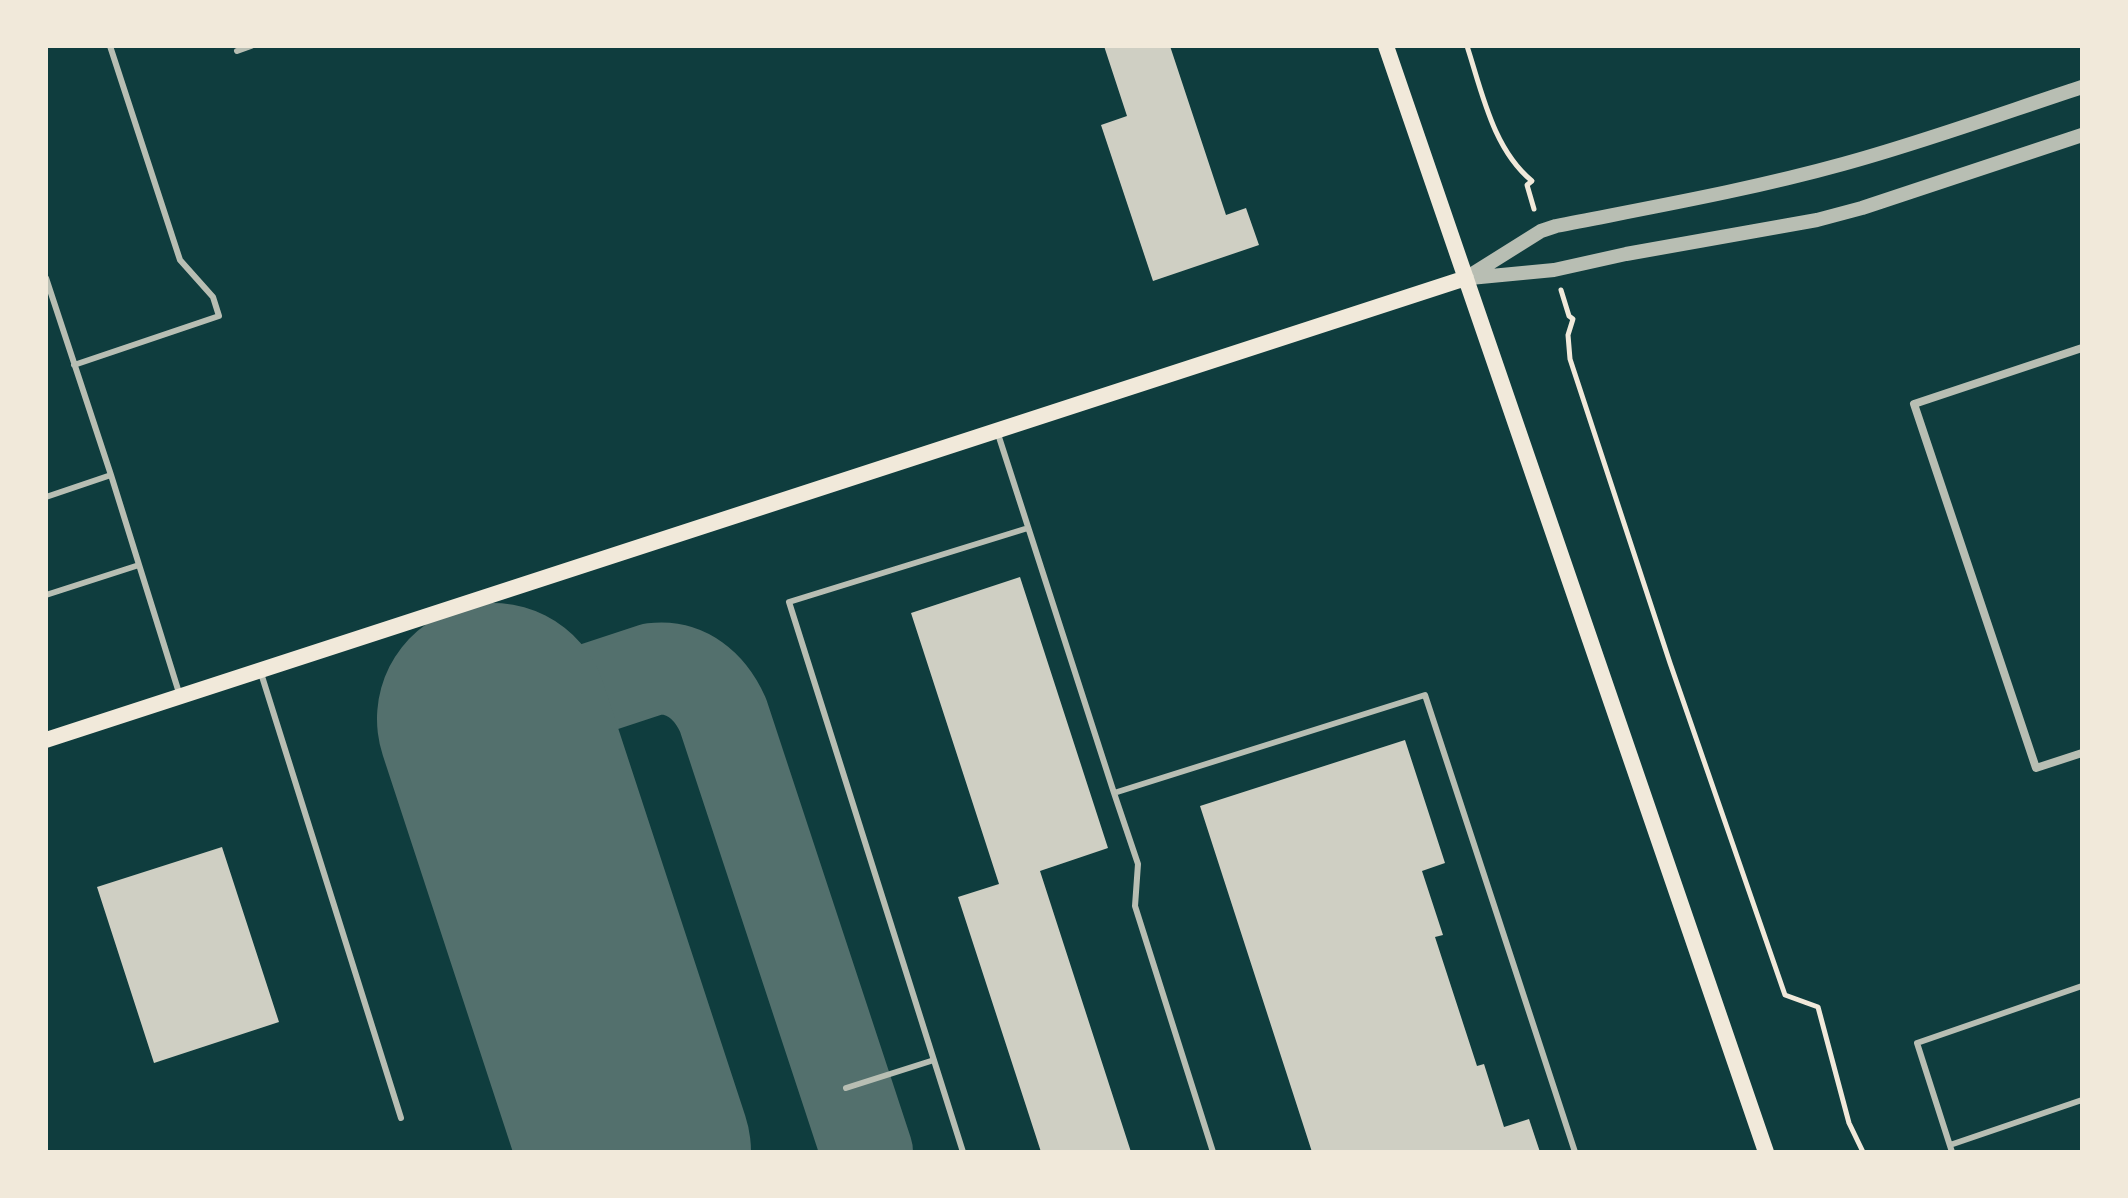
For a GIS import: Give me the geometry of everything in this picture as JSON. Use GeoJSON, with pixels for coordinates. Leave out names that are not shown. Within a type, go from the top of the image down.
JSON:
{"type":"FeatureCollection","features":[{"type":"Feature","properties":{"kind":"main road"},"geometry":{"type":"LineString","coordinates":[[1386,46],[1766,1152]]}},
{"type":"Feature","properties":{"kind":"main road"},"geometry":{"type":"LineString","coordinates":[[46,740],[1466,278]]}},
{"type":"Feature","properties":{"kind":"street"},"geometry":{"type":"LineString","coordinates":[[1466,278],[1541,231],[1556,226],[1843,164],[2082,87]]}},
{"type":"Feature","properties":{"kind":"street"},"geometry":{"type":"LineString","coordinates":[[1466,278],[1554,270],[1817,220],[2082,135]]}},
{"type":"Feature","properties":{"kind":"street"},"geometry":{"type":"LineString","coordinates":[[2082,348],[1914,404],[2036,768],[2082,753]]}},
{"type":"Feature","properties":{"kind":"lane"},"geometry":{"type":"LineString","coordinates":[[74,365],[219,316],[213,297],[180,260],[110,46]]}},
{"type":"Feature","properties":{"kind":"lane"},"geometry":{"type":"LineString","coordinates":[[237,51],[251,46]]}},
{"type":"Feature","properties":{"kind":"lane"},"geometry":{"type":"LineString","coordinates":[[46,278],[180,696]]}},
{"type":"Feature","properties":{"kind":"lane"},"geometry":{"type":"LineString","coordinates":[[997,430],[1138,864],[1135,906],[1213,1152]]}},
{"type":"Feature","properties":{"kind":"lane"},"geometry":{"type":"LineString","coordinates":[[46,497],[111,475]]}},
{"type":"Feature","properties":{"kind":"lane"},"geometry":{"type":"LineString","coordinates":[[963,1152],[789,602],[1028,528]]}},
{"type":"Feature","properties":{"kind":"lane"},"geometry":{"type":"LineString","coordinates":[[46,595],[139,565]]}},
{"type":"Feature","properties":{"kind":"lane"},"geometry":{"type":"LineString","coordinates":[[260,670],[401,1118]]}},
{"type":"Feature","properties":{"kind":"lane"},"geometry":{"type":"LineString","coordinates":[[1114,793],[1425,695],[1575,1152]]}},
{"type":"Feature","properties":{"kind":"lane"},"geometry":{"type":"LineString","coordinates":[[2082,986],[1917,1043],[1951,1148],[2082,1100]]}},
{"type":"Feature","properties":{"kind":"lane"},"geometry":{"type":"LineString","coordinates":[[846,1088],[934,1060]]}},
{"type":"Feature","properties":{"kind":"path"},"geometry":{"type":"LineString","coordinates":[[1467,46],[1489,115],[1506,150],[1521,172],[1532,181],[1527,185]]}},
{"type":"Feature","properties":{"kind":"path"},"geometry":{"type":"LineString","coordinates":[[1569,316],[1573,319],[1568,335],[1570,359],[1670,663],[1785,995],[1818,1007],[1849,1123],[1863,1152]]}},
{"type":"Feature","properties":{"kind":"building"},"geometry":{"type":"Polygon","coordinates":[[[1104,46],[1170,46],[1226,215],[1246,208],[1259,245],[1153,281],[1101,125],[1127,116],[1104,46]]]}},
{"type":"Feature","properties":{"kind":"building"},"geometry":{"type":"Polygon","coordinates":[[[1020,577],[1108,848],[1040,871],[1131,1152],[1041,1152],[958,897],[999,884],[911,613],[1020,577]]]}},
{"type":"Feature","properties":{"kind":"building"},"geometry":{"type":"Polygon","coordinates":[[[1405,740],[1445,863],[1422,871],[1443,935],[1435,937],[1477,1066],[1484,1064],[1504,1127],[1529,1119],[1540,1152],[1312,1152],[1200,806],[1405,740]]]}},
{"type":"Feature","properties":{"kind":"building"},"geometry":{"type":"Polygon","coordinates":[[[222,847],[279,1022],[154,1063],[97,887],[222,847]]]}},
{"type":"Feature","properties":{"kind":"taxiway"},"geometry":{"type":"LineString","coordinates":[[518,795],[517,751],[521,736],[528,722],[549,704],[653,669],[676,670],[704,687],[723,715],[867,1152]]}},
{"type":"Feature","properties":{"kind":"runway"},"geometry":{"type":"LineString","coordinates":[[493,719],[635,1152]]}}]}
